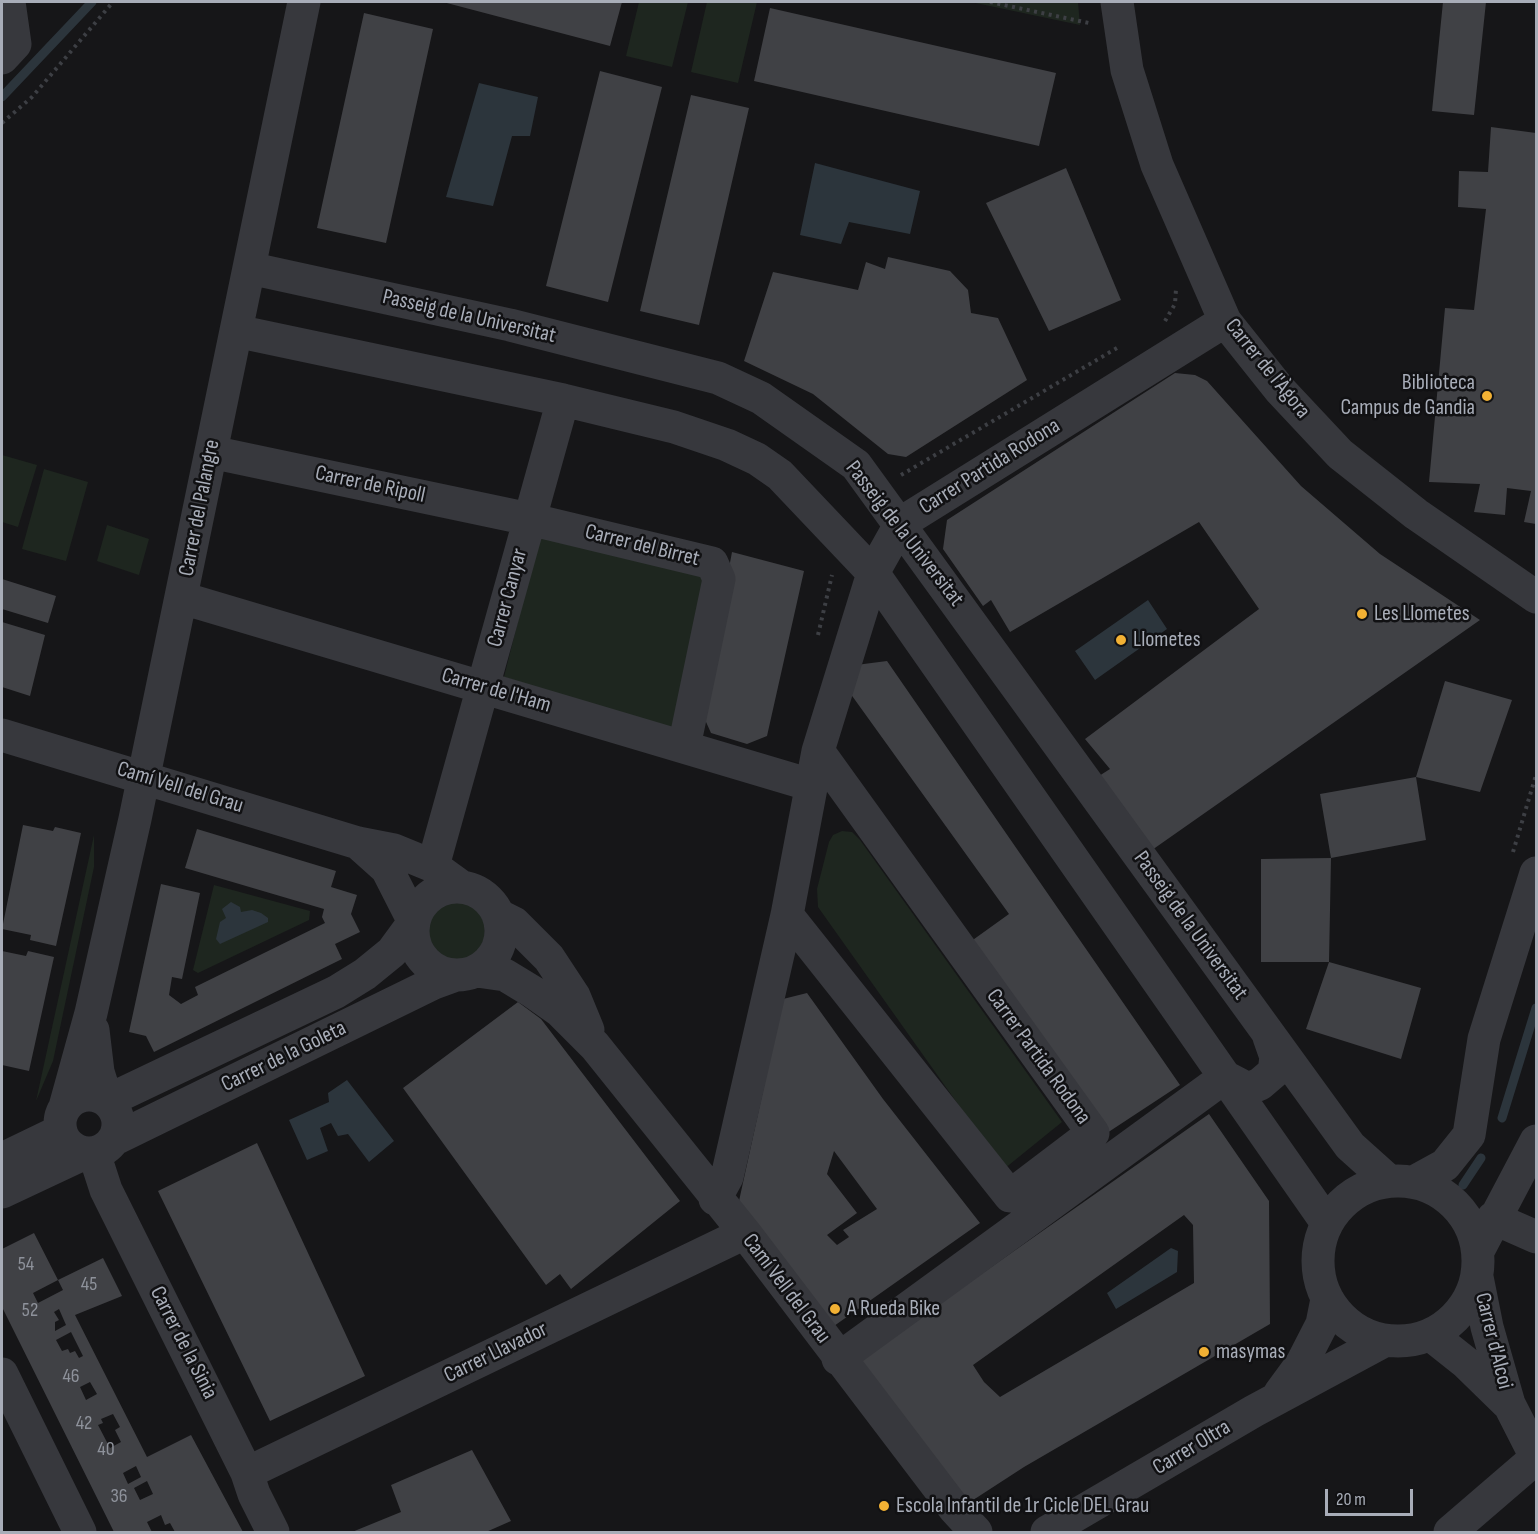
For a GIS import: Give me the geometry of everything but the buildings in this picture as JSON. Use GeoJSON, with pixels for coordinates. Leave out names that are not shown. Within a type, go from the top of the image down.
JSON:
{"type":"FeatureCollection","features":[{"type":"Feature","properties":{"kind":"street"},"geometry":{"type":"LineString","coordinates":[[2,58],[15,44],[9,2]]}},
{"type":"Feature","properties":{"kind":"street","name":"Carrer del Palangre"},"geometry":{"type":"LineString","coordinates":[[63,1119],[91,1014],[144,777],[304,2]]}},
{"type":"Feature","properties":{"kind":"street","name":"Carrer de l'Àgora"},"geometry":{"type":"LineString","coordinates":[[1119,16],[1127,70],[1157,165],[1226,321],[1280,390],[1340,454],[1416,514],[1530,587]]}},
{"type":"Feature","properties":{"kind":"street","name":"Passeig de la Universitat"},"geometry":{"type":"LineString","coordinates":[[249,268],[510,325],[718,378],[761,398],[856,465],[901,523],[1269,1037],[1350,1146],[1401,1182]]}},
{"type":"Feature","properties":{"kind":"street","name":"Carrer Partida Rodona"},"geometry":{"type":"LineString","coordinates":[[715,1198],[727,1177],[787,915],[818,751],[873,573],[901,523],[1226,321]]}},
{"type":"Feature","properties":{"kind":"street"},"geometry":{"type":"LineString","coordinates":[[236,331],[563,400],[674,427],[727,445],[757,459],[780,475],[873,573],[1327,1223]]}},
{"type":"Feature","properties":{"kind":"street","name":"Carrer Canyar"},"geometry":{"type":"LineString","coordinates":[[433,866],[563,400]]}},
{"type":"Feature","properties":{"kind":"street","name":"Carrer de Ripoll"},"geometry":{"type":"LineString","coordinates":[[211,452],[529,519]]}},
{"type":"Feature","properties":{"kind":"street","name":"Carrer del Birret"},"geometry":{"type":"LineString","coordinates":[[529,519],[712,563],[719,579],[684,747]]}},
{"type":"Feature","properties":{"kind":"street","name":"Carrer de l'Ham"},"geometry":{"type":"LineString","coordinates":[[182,598],[811,785]]}},
{"type":"Feature","properties":{"kind":"street","name":"Camí Vell del Grau"},"geometry":{"type":"LineString","coordinates":[[2,735],[358,843],[394,849],[433,866],[462,887]]}},
{"type":"Feature","properties":{"kind":"street","name":"Carrer Partida Rodona"},"geometry":{"type":"LineString","coordinates":[[787,915],[1010,1196],[1093,1133],[818,751]]}},
{"type":"Feature","properties":{"kind":"street","name":"Camí Vell del Grau"},"geometry":{"type":"LineString","coordinates":[[358,843],[387,869],[414,922]]}},
{"type":"Feature","properties":{"kind":"street"},"geometry":{"type":"LineString","coordinates":[[1536,873],[1484,1039],[1469,1136],[1445,1166],[1401,1182],[1364,1188],[1343,1203],[1327,1223],[1318,1249],[1319,1274],[1327,1299],[1342,1319],[1361,1333],[1384,1341],[1408,1341],[1431,1335],[1451,1322],[1468,1302],[1477,1264],[1493,1218],[1536,1142]]}},
{"type":"Feature","properties":{"kind":"street"},"geometry":{"type":"LineString","coordinates":[[449,887],[462,887],[484,896],[498,915],[501,928],[500,941],[488,963],[466,973],[443,973],[422,959],[413,935],[414,922],[426,900],[449,887]]}},
{"type":"Feature","properties":{"kind":"street","name":"Camí Vell del Grau"},"geometry":{"type":"LineString","coordinates":[[498,915],[514,922],[549,958],[574,996],[595,1046]]}},
{"type":"Feature","properties":{"kind":"street","name":"Carrer de la Goleta"},"geometry":{"type":"LineString","coordinates":[[107,1101],[336,992],[365,974],[392,952],[414,922]]}},
{"type":"Feature","properties":{"kind":"street","name":"Camí Vell del Grau"},"geometry":{"type":"LineString","coordinates":[[466,973],[505,975],[560,1011],[595,1046],[745,1233],[838,1359],[954,1509],[976,1533]]}},
{"type":"Feature","properties":{"kind":"street","name":"Carrer de la Goleta"},"geometry":{"type":"LineString","coordinates":[[2,1192],[97,1149],[434,983],[466,973]]}},
{"type":"Feature","properties":{"kind":"street","name":"Carrer del Palangre"},"geometry":{"type":"LineString","coordinates":[[91,1014],[98,1072],[107,1101]]}},
{"type":"Feature","properties":{"kind":"street","name":"Passeig de la Universitat"},"geometry":{"type":"LineString","coordinates":[[1225,1077],[1248,1089],[1260,1084],[1274,1072],[1276,1057],[1269,1037]]}},
{"type":"Feature","properties":{"kind":"street"},"geometry":{"type":"LineString","coordinates":[[838,1359],[1225,1077]]}},
{"type":"Feature","properties":{"kind":"street"},"geometry":{"type":"LineString","coordinates":[[2,1159],[63,1119],[79,1096],[89,1095],[107,1101],[116,1115],[117,1132],[97,1149],[69,1146],[63,1119]]}},
{"type":"Feature","properties":{"kind":"street","name":"Carrer de la Sinia"},"geometry":{"type":"LineString","coordinates":[[97,1149],[106,1190],[247,1473],[254,1494],[273,1533]]}},
{"type":"Feature","properties":{"kind":"street"},"geometry":{"type":"LineString","coordinates":[[1401,1182],[1438,1191],[1458,1208],[1475,1235],[1477,1264]]}},
{"type":"Feature","properties":{"kind":"street"},"geometry":{"type":"LineString","coordinates":[[1493,1218],[1536,1237]]}},
{"type":"Feature","properties":{"kind":"street","name":"Carrer Llavador"},"geometry":{"type":"LineString","coordinates":[[247,1473],[745,1233]]}},
{"type":"Feature","properties":{"kind":"street","name":"Carrer d'Alcoi"},"geometry":{"type":"LineString","coordinates":[[1477,1264],[1509,1404],[1536,1457]]}},
{"type":"Feature","properties":{"kind":"street","name":"Carrer Oltra"},"geometry":{"type":"LineString","coordinates":[[1275,1400],[1302,1363],[1322,1324],[1327,1299]]}},
{"type":"Feature","properties":{"kind":"street","name":"Carrer d'Alcoi"},"geometry":{"type":"LineString","coordinates":[[1431,1335],[1465,1362],[1509,1404]]}},
{"type":"Feature","properties":{"kind":"street","name":"Carrer Oltra"},"geometry":{"type":"LineString","coordinates":[[1047,1533],[1275,1400],[1384,1341]]}},
{"type":"Feature","properties":{"kind":"street"},"geometry":{"type":"LineString","coordinates":[[2,1374],[80,1533]]}},
{"type":"Feature","properties":{"kind":"street"},"geometry":{"type":"LineString","coordinates":[[1450,1533],[1536,1457]]}},
{"type":"Feature","properties":{"kind":"path"},"geometry":{"type":"LineString","coordinates":[[2,123],[32,97],[113,2]]}},
{"type":"Feature","properties":{"kind":"path"},"geometry":{"type":"LineString","coordinates":[[990,2],[1119,16]]}},
{"type":"Feature","properties":{"kind":"path"},"geometry":{"type":"LineString","coordinates":[[1155,327],[1164,321],[1175,304],[1174,282]]}},
{"type":"Feature","properties":{"kind":"path"},"geometry":{"type":"LineString","coordinates":[[891,478],[908,473],[1058,381],[1126,343]]}},
{"type":"Feature","properties":{"kind":"shaded area"},"geometry":{"type":"Polygon","coordinates":[[[639,2],[688,2],[672,67],[626,56],[639,2]]]}},
{"type":"Feature","properties":{"kind":"shaded area"},"geometry":{"type":"Polygon","coordinates":[[[707,2],[757,2],[738,83],[691,72],[707,2]]]}},
{"type":"Feature","properties":{"kind":"shaded area"},"geometry":{"type":"Polygon","coordinates":[[[971,2],[1078,2],[1080,25],[971,2]]]}},
{"type":"Feature","properties":{"kind":"shaded area"},"geometry":{"type":"Polygon","coordinates":[[[479,83],[538,97],[530,136],[512,136],[493,206],[446,197],[479,83]]]}},
{"type":"Feature","properties":{"kind":"shaded area"},"geometry":{"type":"Polygon","coordinates":[[[815,163],[920,191],[910,234],[849,222],[841,244],[800,235],[815,163]]]}},
{"type":"Feature","properties":{"kind":"shaded area"},"geometry":{"type":"Polygon","coordinates":[[[2,455],[37,465],[18,527],[2,522],[2,455]]]}},
{"type":"Feature","properties":{"kind":"shaded area"},"geometry":{"type":"Polygon","coordinates":[[[44,469],[88,482],[66,561],[22,549],[44,469]]]}},
{"type":"Feature","properties":{"kind":"shaded area"},"geometry":{"type":"Polygon","coordinates":[[[107,525],[149,539],[139,575],[97,561],[107,525]]]}},
{"type":"Feature","properties":{"kind":"shaded area"},"geometry":{"type":"Polygon","coordinates":[[[540,533],[699,571],[711,583],[680,732],[504,677],[540,533]]]}},
{"type":"Feature","properties":{"kind":"shaded area","name":"Llometes"},"geometry":{"type":"Polygon","coordinates":[[[1148,600],[1167,629],[1095,680],[1075,651],[1148,600]]]}},
{"type":"Feature","properties":{"kind":"shaded area"},"geometry":{"type":"Polygon","coordinates":[[[842,831],[852,832],[860,840],[1062,1122],[1004,1169],[818,907],[817,889],[829,842],[833,835],[842,831]]]}},
{"type":"Feature","properties":{"kind":"shaded area"},"geometry":{"type":"Polygon","coordinates":[[[94,835],[94,867],[53,1061],[36,1101],[94,835]]]}},
{"type":"Feature","properties":{"kind":"shaded area"},"geometry":{"type":"Polygon","coordinates":[[[214,885],[310,911],[309,920],[198,973],[193,970],[214,885]]]}},
{"type":"Feature","properties":{"kind":"shaded area"},"geometry":{"type":"Polygon","coordinates":[[[455,901],[472,906],[480,914],[485,931],[480,948],[472,956],[455,961],[438,956],[430,948],[425,931],[430,914],[438,906],[455,901]]]}},
{"type":"Feature","properties":{"kind":"shaded area"},"geometry":{"type":"Polygon","coordinates":[[[231,902],[240,907],[241,912],[252,910],[261,913],[268,918],[268,922],[220,944],[216,939],[220,922],[226,918],[222,909],[231,902]]]}},
{"type":"Feature","properties":{"kind":"shaded area"},"geometry":{"type":"Polygon","coordinates":[[[347,1080],[394,1141],[369,1162],[348,1134],[338,1136],[331,1123],[320,1128],[328,1151],[307,1160],[289,1120],[329,1102],[328,1093],[347,1080]]]}},
{"type":"Feature","properties":{"kind":"shaded area"},"geometry":{"type":"Polygon","coordinates":[[[1171,1248],[1178,1251],[1177,1272],[1116,1309],[1107,1293],[1171,1248]]]}},
{"type":"Feature","properties":{"kind":"waterway"},"geometry":{"type":"LineString","coordinates":[[2,97],[92,2]]}},
{"type":"Feature","properties":{"kind":"waterway"},"geometry":{"type":"LineString","coordinates":[[1502,1118],[1536,1008]]}},
{"type":"Feature","properties":{"kind":"waterway"},"geometry":{"type":"LineString","coordinates":[[1463,1185],[1481,1158]]}},
{"type":"Feature","properties":{"kind":"place","name":"Biblioteca Campus de Gandia"},"geometry":{"type":"Point","coordinates":[1487,396]}},
{"type":"Feature","properties":{"kind":"place","name":"Les Llometes"},"geometry":{"type":"Point","coordinates":[1362,614]}},
{"type":"Feature","properties":{"kind":"place","name":"Llometes"},"geometry":{"type":"Point","coordinates":[1121,640]}},
{"type":"Feature","properties":{"kind":"place","name":"A Rueda Bike"},"geometry":{"type":"Point","coordinates":[835,1309]}},
{"type":"Feature","properties":{"kind":"place","name":"masymas"},"geometry":{"type":"Point","coordinates":[1204,1352]}},
{"type":"Feature","properties":{"kind":"place","name":"Escola Infantil de 1r Cicle DEL Grau"},"geometry":{"type":"Point","coordinates":[884,1506]}}]}
